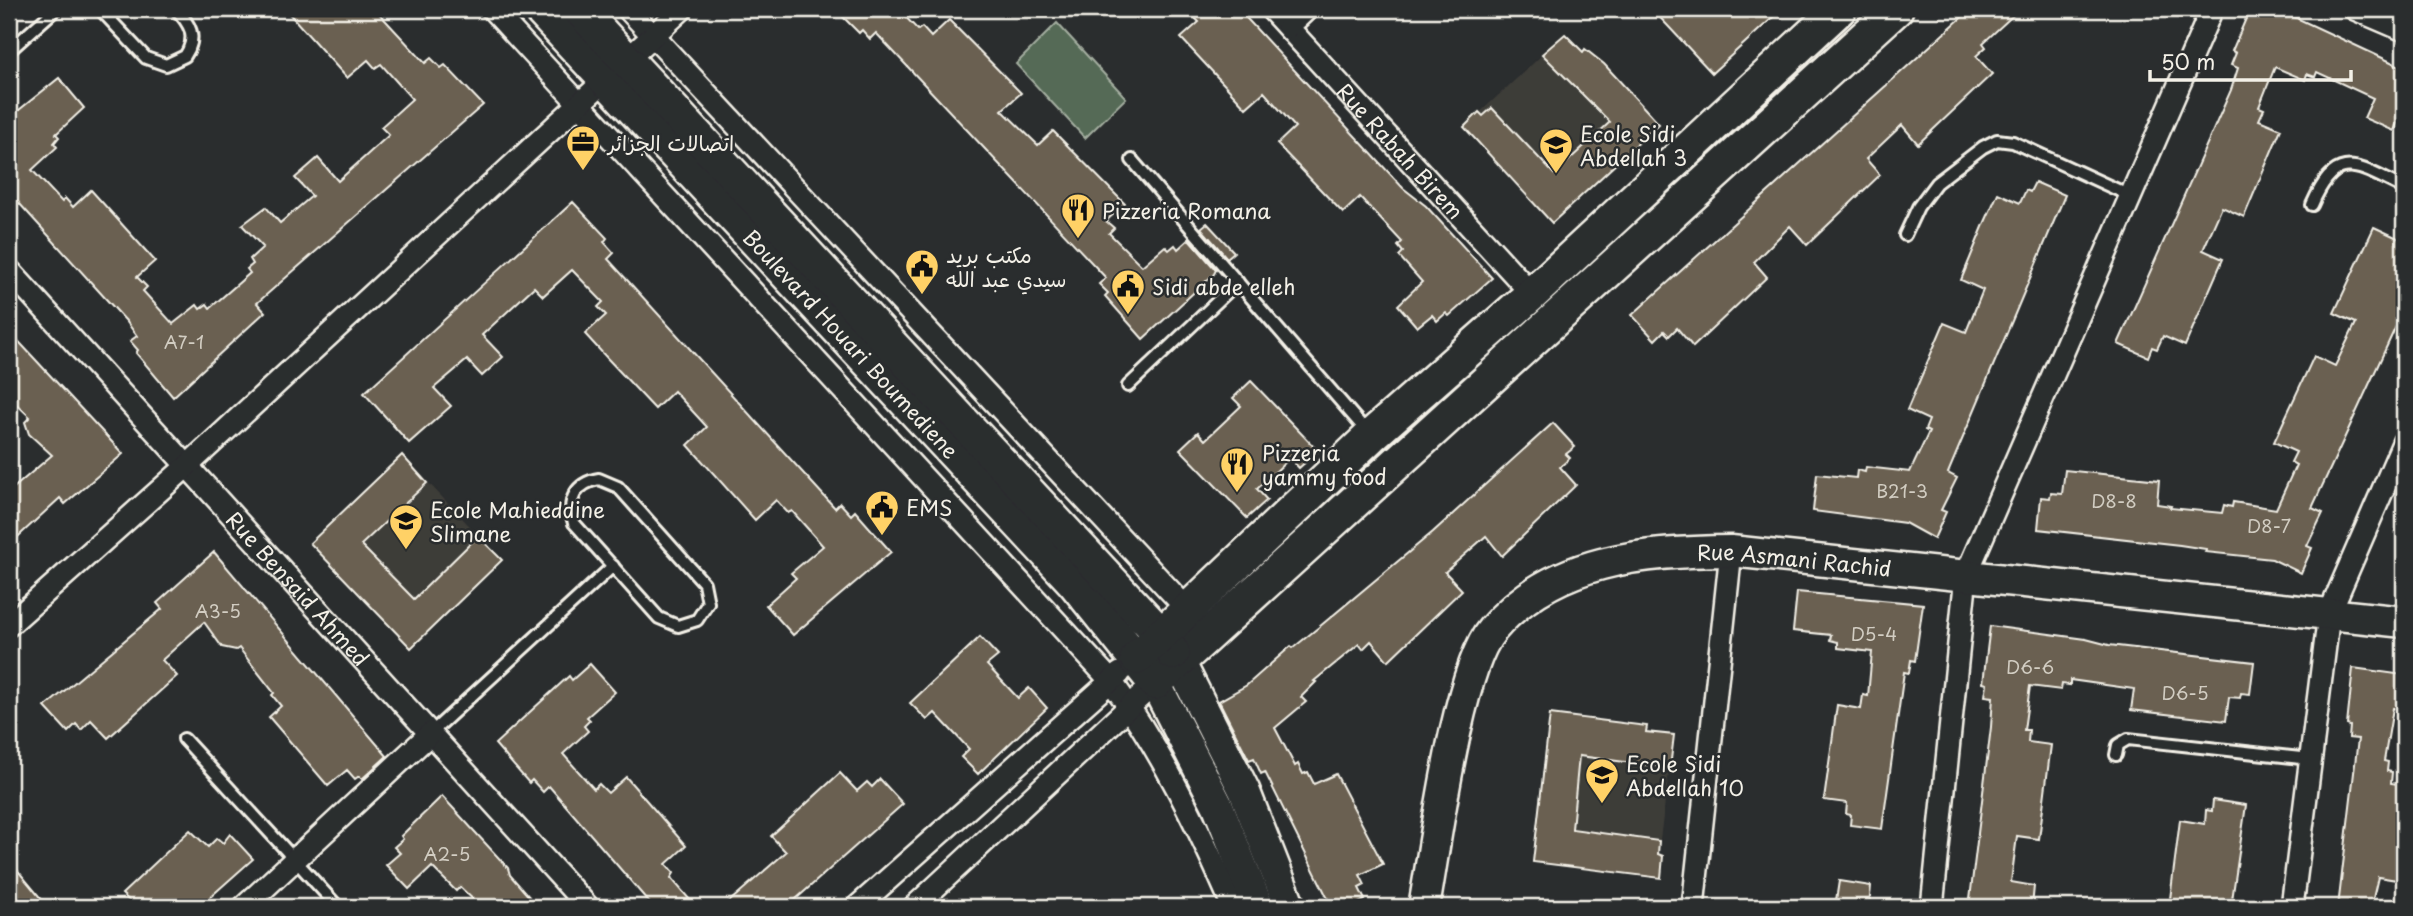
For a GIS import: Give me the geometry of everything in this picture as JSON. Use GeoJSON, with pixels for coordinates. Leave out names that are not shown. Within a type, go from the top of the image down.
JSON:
{"type":"FeatureCollection","features":[{"type":"Feature","properties":{"kind":"main road","name":"Boulevard Houari Boumediene"},"geometry":{"type":"LineString","coordinates":[[540,9],[615,70],[1158,659]]}},
{"type":"Feature","properties":{"kind":"main road","name":"Boulevard Houari Boumediene"},"geometry":{"type":"LineString","coordinates":[[579,9],[615,70]]}},
{"type":"Feature","properties":{"kind":"main road"},"geometry":{"type":"LineString","coordinates":[[1158,659],[1188,609],[1371,436],[1532,294],[1839,9]]}},
{"type":"Feature","properties":{"kind":"main road"},"geometry":{"type":"LineString","coordinates":[[1158,659],[1896,9]]}},
{"type":"Feature","properties":{"kind":"street"},"geometry":{"type":"LineString","coordinates":[[492,9],[1111,681],[1163,761],[1205,841],[1233,907]]}},
{"type":"Feature","properties":{"kind":"street"},"geometry":{"type":"LineString","coordinates":[[628,9],[1188,609]]}},
{"type":"Feature","properties":{"kind":"street"},"geometry":{"type":"LineString","coordinates":[[9,625],[187,466],[682,9]]}},
{"type":"Feature","properties":{"kind":"street","name":"Rue Rabah Birem"},"geometry":{"type":"LineString","coordinates":[[1271,9],[1532,294]]}},
{"type":"Feature","properties":{"kind":"street"},"geometry":{"type":"LineString","coordinates":[[1287,27],[1307,9]]}},
{"type":"Feature","properties":{"kind":"street"},"geometry":{"type":"LineString","coordinates":[[1931,907],[1966,575],[2212,9]]}},
{"type":"Feature","properties":{"kind":"street"},"geometry":{"type":"LineString","coordinates":[[2355,9],[2404,30]]}},
{"type":"Feature","properties":{"kind":"street","name":"Rue Bensaid Ahmed"},"geometry":{"type":"LineString","coordinates":[[9,270],[589,907]]}},
{"type":"Feature","properties":{"kind":"street"},"geometry":{"type":"LineString","coordinates":[[2292,907],[2329,614],[2404,440]]}},
{"type":"Feature","properties":{"kind":"street"},"geometry":{"type":"LineString","coordinates":[[1693,907],[1731,551]]}},
{"type":"Feature","properties":{"kind":"street","name":"Rue Asmani Rachid"},"geometry":{"type":"LineString","coordinates":[[1424,907],[1463,703],[1474,666],[1490,631],[1526,598],[1601,561],[1658,552],[1731,551],[2404,622]]}},
{"type":"Feature","properties":{"kind":"street"},"geometry":{"type":"LineString","coordinates":[[857,907],[1111,681],[1158,659]]}},
{"type":"Feature","properties":{"kind":"street"},"geometry":{"type":"LineString","coordinates":[[914,907],[1130,707],[1158,659]]}},
{"type":"Feature","properties":{"kind":"street"},"geometry":{"type":"LineString","coordinates":[[1158,659],[1258,907]]}},
{"type":"Feature","properties":{"kind":"street"},"geometry":{"type":"LineString","coordinates":[[1158,659],[1244,790],[1290,907]]}},
{"type":"Feature","properties":{"kind":"street"},"geometry":{"type":"LineString","coordinates":[[244,907],[431,733]]}},
{"type":"Feature","properties":{"kind":"lane"},"geometry":{"type":"LineString","coordinates":[[9,51],[56,9]]}},
{"type":"Feature","properties":{"kind":"lane"},"geometry":{"type":"LineString","coordinates":[[100,9],[146,58],[166,65],[185,56],[192,40],[188,22],[176,9]]}},
{"type":"Feature","properties":{"kind":"lane"},"geometry":{"type":"LineString","coordinates":[[1905,235],[1918,207],[1936,183],[1983,146],[1997,141],[2012,142],[2131,196]]}},
{"type":"Feature","properties":{"kind":"lane"},"geometry":{"type":"LineString","coordinates":[[1132,160],[1371,436]]}},
{"type":"Feature","properties":{"kind":"lane"},"geometry":{"type":"LineString","coordinates":[[2312,205],[2330,172],[2342,166],[2362,168],[2404,188]]}},
{"type":"Feature","properties":{"kind":"lane"},"geometry":{"type":"LineString","coordinates":[[1128,386],[1238,282]]}},
{"type":"Feature","properties":{"kind":"lane"},"geometry":{"type":"LineString","coordinates":[[589,481],[610,482],[618,487],[704,583],[708,603],[704,613],[688,625],[667,624],[613,566],[574,523],[571,514],[574,494],[589,481]]}},
{"type":"Feature","properties":{"kind":"lane"},"geometry":{"type":"LineString","coordinates":[[431,733],[613,566]]}},
{"type":"Feature","properties":{"kind":"lane"},"geometry":{"type":"LineString","coordinates":[[184,739],[338,907]]}},
{"type":"Feature","properties":{"kind":"lane"},"geometry":{"type":"LineString","coordinates":[[2116,755],[2118,745],[2128,739],[2310,759]]}},
{"type":"Feature","properties":{"kind":"shaded area","name":"Ecole Sidi Abdellah 3"},"geometry":{"type":"Polygon","coordinates":[[[1565,34],[1582,52],[1585,49],[1604,64],[1659,124],[1552,223],[1464,127],[1565,34]]]}},
{"type":"Feature","properties":{"kind":"shaded area","name":"Ecole Mahieddine Slimane"},"geometry":{"type":"Polygon","coordinates":[[[402,455],[502,560],[411,648],[310,543],[402,455]]]}},
{"type":"Feature","properties":{"kind":"shaded area","name":"Ecole Sidi Abdellah 10"},"geometry":{"type":"Polygon","coordinates":[[[1550,714],[1647,726],[1647,732],[1674,735],[1658,854],[1663,856],[1661,878],[1533,862],[1550,714]]]}},
{"type":"Feature","properties":{"kind":"green space"},"geometry":{"type":"Polygon","coordinates":[[[1057,23],[1126,98],[1085,138],[1016,64],[1057,23]]]}},
{"type":"Feature","properties":{"kind":"building"},"geometry":{"type":"Polygon","coordinates":[[[285,9],[375,9],[425,63],[431,58],[441,68],[445,65],[483,105],[257,303],[265,312],[173,397],[136,353],[138,350],[130,341],[137,336],[126,321],[9,192],[9,118],[59,78],[84,108],[56,134],[59,137],[54,143],[57,147],[32,170],[62,202],[65,198],[73,207],[91,190],[155,261],[137,277],[147,287],[143,291],[173,324],[197,305],[200,309],[207,304],[210,308],[250,273],[247,269],[253,264],[250,259],[263,247],[242,225],[266,207],[280,223],[312,196],[295,178],[318,158],[338,181],[389,135],[381,127],[412,99],[381,64],[375,68],[368,60],[347,78],[285,9]]]}},
{"type":"Feature","properties":{"kind":"building"},"geometry":{"type":"Polygon","coordinates":[[[835,9],[898,9],[918,30],[922,27],[931,37],[949,20],[1021,93],[1002,110],[1038,145],[1053,131],[1125,204],[1106,221],[1114,228],[1109,233],[1142,266],[1165,246],[1169,250],[1175,245],[1178,249],[1189,239],[1216,270],[1214,274],[1143,339],[1105,296],[1108,293],[1099,284],[1106,278],[876,33],[870,39],[862,30],[859,33],[835,9]]]}},
{"type":"Feature","properties":{"kind":"building"},"geometry":{"type":"Polygon","coordinates":[[[1186,9],[1238,9],[1403,188],[1426,206],[1492,278],[1449,316],[1446,313],[1437,321],[1432,315],[1417,327],[1398,305],[1422,282],[1399,256],[1403,252],[1398,246],[1402,242],[1360,197],[1343,213],[1277,144],[1295,127],[1264,92],[1246,108],[1181,38],[1199,22],[1186,9]]]}},
{"type":"Feature","properties":{"kind":"building"},"geometry":{"type":"Polygon","coordinates":[[[1652,9],[1782,9],[1712,73],[1652,9]]]}},
{"type":"Feature","properties":{"kind":"building"},"geometry":{"type":"Polygon","coordinates":[[[1971,9],[2020,9],[1983,43],[1986,47],[1976,56],[1992,74],[1918,144],[1902,125],[1866,159],[1880,175],[1807,245],[1790,226],[1754,262],[1767,277],[1693,347],[1677,328],[1669,336],[1664,331],[1655,340],[1632,315],[1971,9]]]}},
{"type":"Feature","properties":{"kind":"building"},"geometry":{"type":"Polygon","coordinates":[[[2250,9],[2277,9],[2404,68],[2404,107],[2394,131],[2364,118],[2373,98],[2317,72],[2315,77],[2307,74],[2305,80],[2275,67],[2259,107],[2264,109],[2259,120],[2281,129],[2244,217],[2222,207],[2203,250],[2223,259],[2185,346],[2163,336],[2157,349],[2152,347],[2148,357],[2118,344],[2231,90],[2238,68],[2231,65],[2236,53],[2232,51],[2250,9]]]}},
{"type":"Feature","properties":{"kind":"building","name":"Ecole Sidi Abdellah 3"},"geometry":{"type":"Polygon","coordinates":[[[1565,34],[1583,52],[1585,49],[1604,64],[1659,124],[1552,223],[1464,127],[1479,112],[1483,116],[1492,108],[1554,174],[1610,122],[1542,54],[1565,34]]]}},
{"type":"Feature","properties":{"kind":"building"},"geometry":{"type":"Polygon","coordinates":[[[2035,182],[2065,195],[1948,473],[1957,478],[1941,510],[1946,512],[1934,539],[1905,523],[1813,511],[1817,474],[1856,478],[1857,470],[1865,472],[1866,467],[1910,472],[1929,432],[1925,430],[1929,420],[1907,410],[1944,323],[1966,332],[1983,290],[1961,280],[1985,222],[1998,193],[2020,203],[2026,190],[2030,192],[2035,182]]]}},
{"type":"Feature","properties":{"kind":"building"},"geometry":{"type":"Polygon","coordinates":[[[573,202],[607,238],[604,242],[614,253],[608,259],[835,508],[840,503],[851,515],[855,511],[891,552],[793,635],[766,605],[796,578],[791,573],[823,546],[792,511],[788,513],[776,500],[755,520],[688,445],[707,427],[674,391],[655,409],[585,334],[606,315],[598,307],[603,302],[572,270],[543,296],[534,287],[482,335],[503,357],[482,376],[467,360],[434,388],[451,406],[409,443],[364,393],[573,202]]]}},
{"type":"Feature","properties":{"kind":"building"},"geometry":{"type":"Polygon","coordinates":[[[1207,223],[1234,252],[1227,258],[1201,228],[1207,223]]]}},
{"type":"Feature","properties":{"kind":"building"},"geometry":{"type":"Polygon","coordinates":[[[2374,227],[2404,241],[2404,309],[2312,508],[2323,513],[2307,546],[2312,548],[2301,573],[2272,559],[2205,552],[2206,549],[2180,545],[2038,529],[2041,497],[2050,498],[2051,493],[2062,494],[2065,470],[2159,480],[2157,504],[2171,506],[2170,508],[2222,513],[2224,505],[2232,507],[2233,502],[2276,509],[2296,465],[2291,462],[2296,452],[2274,442],[2314,356],[2335,366],[2356,323],[2334,313],[2374,227]]]}},
{"type":"Feature","properties":{"kind":"building"},"geometry":{"type":"Polygon","coordinates":[[[9,331],[123,454],[65,504],[60,498],[9,545],[9,492],[52,455],[29,434],[25,422],[30,417],[9,397],[9,331]]]}},
{"type":"Feature","properties":{"kind":"building"},"geometry":{"type":"Polygon","coordinates":[[[1251,381],[1318,451],[1299,468],[1290,458],[1257,489],[1267,500],[1247,518],[1180,449],[1198,432],[1205,440],[1241,406],[1233,398],[1251,381]]]}},
{"type":"Feature","properties":{"kind":"building"},"geometry":{"type":"Polygon","coordinates":[[[1553,423],[1575,447],[1566,454],[1570,458],[1560,467],[1576,485],[1502,556],[1486,536],[1445,572],[1462,590],[1388,661],[1371,641],[1363,649],[1359,644],[1314,681],[1316,682],[1301,697],[1306,702],[1275,728],[1295,766],[1298,764],[1303,774],[1308,772],[1314,784],[1336,774],[1383,864],[1360,875],[1365,885],[1359,888],[1365,900],[1350,907],[1332,907],[1265,772],[1261,774],[1254,758],[1249,760],[1219,701],[1247,685],[1291,646],[1293,648],[1319,627],[1433,532],[1553,423]]]}},
{"type":"Feature","properties":{"kind":"building","name":"Ecole Mahieddine Slimane"},"geometry":{"type":"Polygon","coordinates":[[[402,455],[427,483],[361,545],[414,599],[478,536],[502,560],[411,648],[310,543],[402,455]]]}},
{"type":"Feature","properties":{"kind":"building"},"geometry":{"type":"Polygon","coordinates":[[[214,552],[387,756],[362,779],[359,776],[355,779],[347,770],[328,786],[269,717],[281,706],[272,695],[274,693],[239,648],[236,650],[222,647],[204,622],[162,660],[177,676],[108,738],[91,720],[81,730],[76,724],[68,732],[45,707],[162,609],[157,603],[214,552]]]}},
{"type":"Feature","properties":{"kind":"building"},"geometry":{"type":"Polygon","coordinates":[[[1797,592],[1923,604],[1915,661],[1911,660],[1909,673],[1904,672],[1882,829],[1850,825],[1851,815],[1846,814],[1847,803],[1824,800],[1837,705],[1861,709],[1863,695],[1868,696],[1872,652],[1838,648],[1838,642],[1830,640],[1831,635],[1793,631],[1797,592]]]}},
{"type":"Feature","properties":{"kind":"building"},"geometry":{"type":"Polygon","coordinates":[[[1990,626],[2086,639],[2109,645],[2254,662],[2250,694],[2241,693],[2240,698],[2229,697],[2226,721],[2131,710],[2134,689],[2070,680],[2070,685],[2062,684],[2061,690],[2030,686],[2024,730],[2029,730],[2028,742],[2051,745],[2039,839],[2017,836],[2011,882],[2034,886],[2032,907],[1969,907],[1991,727],[1993,697],[1985,696],[1987,684],[1983,683],[1990,626]]]}},
{"type":"Feature","properties":{"kind":"building"},"geometry":{"type":"Polygon","coordinates":[[[980,637],[998,656],[987,665],[1018,698],[1029,688],[1047,708],[978,774],[961,757],[969,749],[935,713],[927,720],[910,703],[980,637]]]}},
{"type":"Feature","properties":{"kind":"building"},"geometry":{"type":"Polygon","coordinates":[[[590,664],[615,692],[587,717],[590,720],[584,726],[588,731],[563,754],[594,789],[599,784],[608,793],[626,777],[686,846],[666,864],[674,873],[671,878],[696,907],[653,907],[549,786],[543,792],[532,780],[529,783],[495,744],[569,676],[572,680],[590,664]]]}},
{"type":"Feature","properties":{"kind":"building"},"geometry":{"type":"Polygon","coordinates":[[[2353,668],[2404,675],[2404,710],[2393,708],[2384,761],[2388,762],[2387,771],[2392,772],[2391,783],[2404,785],[2403,881],[2378,877],[2371,907],[2338,907],[2358,739],[2349,738],[2350,726],[2347,725],[2353,668]]]}},
{"type":"Feature","properties":{"kind":"building","name":"Ecole Sidi Abdellah 10"},"geometry":{"type":"Polygon","coordinates":[[[1550,714],[1647,726],[1646,732],[1674,735],[1670,768],[1579,756],[1572,829],[1659,841],[1658,854],[1663,856],[1661,878],[1533,862],[1550,714]]]}},
{"type":"Feature","properties":{"kind":"building"},"geometry":{"type":"Polygon","coordinates":[[[840,773],[857,791],[867,782],[872,787],[880,779],[903,804],[787,907],[723,907],[786,852],[771,836],[840,773]]]}},
{"type":"Feature","properties":{"kind":"building"},"geometry":{"type":"Polygon","coordinates":[[[442,796],[508,868],[510,875],[538,907],[481,907],[460,887],[456,891],[432,867],[409,889],[386,865],[400,853],[394,847],[403,839],[401,836],[442,796]]]}},
{"type":"Feature","properties":{"kind":"building"},"geometry":{"type":"Polygon","coordinates":[[[2213,800],[2246,805],[2231,907],[2169,907],[2180,820],[2205,824],[2206,810],[2212,811],[2213,800]]]}},
{"type":"Feature","properties":{"kind":"building"},"geometry":{"type":"Polygon","coordinates":[[[190,830],[208,847],[217,838],[223,843],[230,834],[253,859],[199,907],[136,907],[122,894],[190,830]]]}},
{"type":"Feature","properties":{"kind":"building"},"geometry":{"type":"Polygon","coordinates":[[[9,860],[48,907],[9,907],[9,860]]]}},
{"type":"Feature","properties":{"kind":"building"},"geometry":{"type":"Polygon","coordinates":[[[1839,881],[1871,886],[1869,907],[1835,907],[1839,881]]]}},
{"type":"Feature","properties":{"kind":"place","name":"اتصالات الجزائر"},"geometry":{"type":"Point","coordinates":[583,172]}},
{"type":"Feature","properties":{"kind":"place","name":"Ecole Sidi Abdellah 3"},"geometry":{"type":"Point","coordinates":[1556,175]}},
{"type":"Feature","properties":{"kind":"place","name":"Pizzeria Romana"},"geometry":{"type":"Point","coordinates":[1078,240]}},
{"type":"Feature","properties":{"kind":"place","name":"مكتب بريد سيدي عبد الله"},"geometry":{"type":"Point","coordinates":[922,296]}},
{"type":"Feature","properties":{"kind":"place","name":"Sidi abde elleh"},"geometry":{"type":"Point","coordinates":[1128,316]}},
{"type":"Feature","properties":{"kind":"place","name":"Pizzeria yammy food"},"geometry":{"type":"Point","coordinates":[1237,494]}},
{"type":"Feature","properties":{"kind":"place","name":"EMS"},"geometry":{"type":"Point","coordinates":[882,537]}},
{"type":"Feature","properties":{"kind":"place","name":"Ecole Mahieddine Slimane"},"geometry":{"type":"Point","coordinates":[406,551]}},
{"type":"Feature","properties":{"kind":"place","name":"Ecole Sidi Abdellah 10"},"geometry":{"type":"Point","coordinates":[1602,805]}}]}
